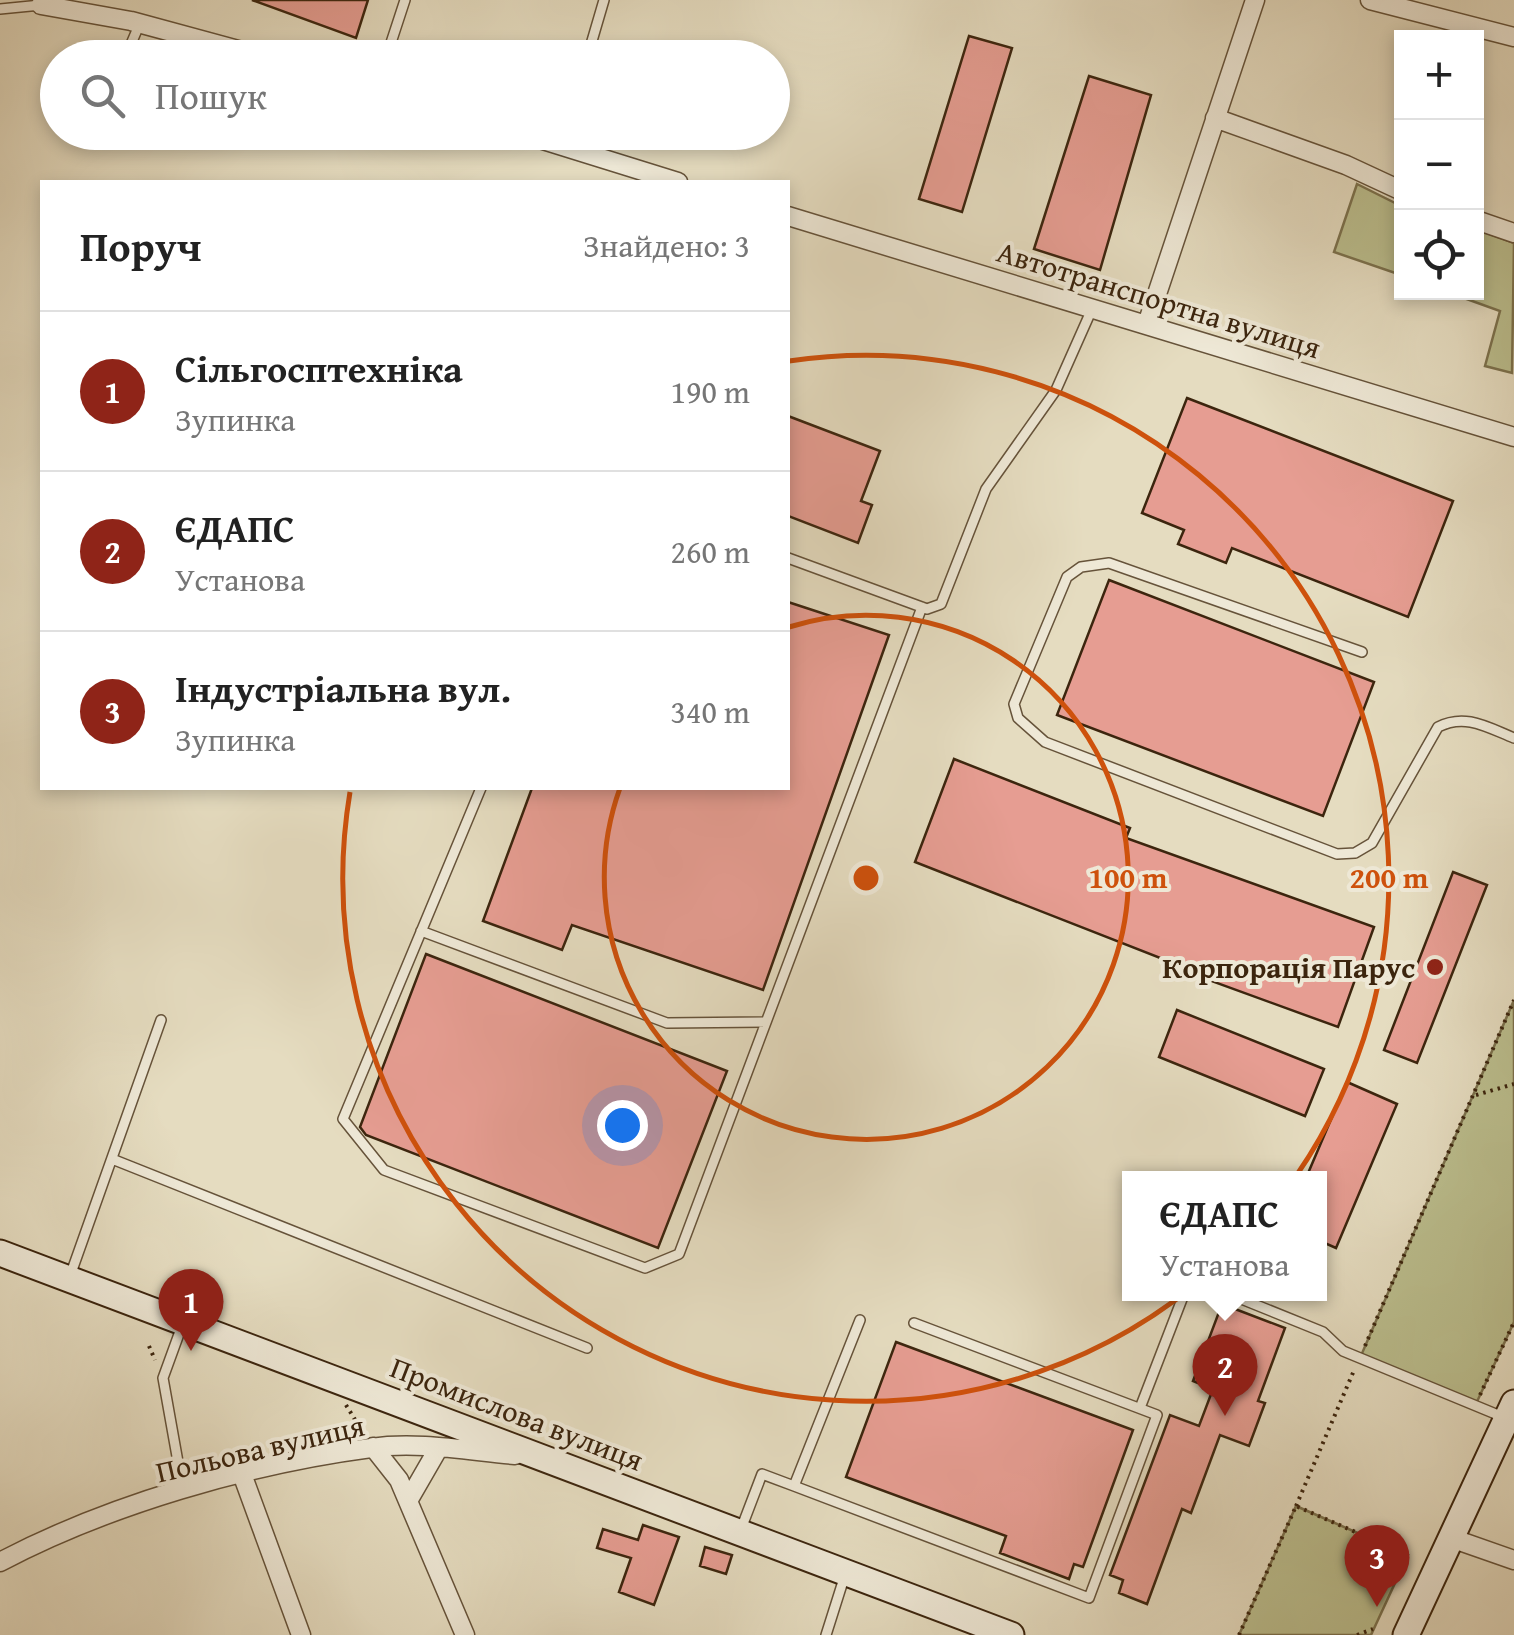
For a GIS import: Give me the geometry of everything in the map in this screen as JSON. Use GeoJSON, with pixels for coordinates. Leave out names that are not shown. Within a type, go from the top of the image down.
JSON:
{"type":"FeatureCollection","features":[{"type":"Feature","properties":{"kind":"street"},"geometry":{"type":"LineString","coordinates":[[1147,324],[1255,0]]}},
{"type":"Feature","properties":{"kind":"street"},"geometry":{"type":"LineString","coordinates":[[1370,0],[1514,37]]}},
{"type":"Feature","properties":{"kind":"street"},"geometry":{"type":"LineString","coordinates":[[41,5],[200,40]]}},
{"type":"Feature","properties":{"kind":"street"},"geometry":{"type":"LineString","coordinates":[[1215,118],[1346,165],[1394,187]]}},
{"type":"Feature","properties":{"kind":"street"},"geometry":{"type":"LineString","coordinates":[[592,150],[673,180]]}},
{"type":"Feature","properties":{"kind":"street","name":"Автотранспортна вулиця"},"geometry":{"type":"LineString","coordinates":[[790,217],[1514,438]]}},
{"type":"Feature","properties":{"kind":"street"},"geometry":{"type":"LineString","coordinates":[[1484,223],[1514,233]]}},
{"type":"Feature","properties":{"kind":"street","name":"Промислова вулиця"},"geometry":{"type":"LineString","coordinates":[[0,1253],[1011,1635]]}},
{"type":"Feature","properties":{"kind":"street"},"geometry":{"type":"LineString","coordinates":[[1406,1635],[1510,1411]]}},
{"type":"Feature","properties":{"kind":"street"},"geometry":{"type":"LineString","coordinates":[[373,1447],[389,1464],[408,1501],[465,1635]]}},
{"type":"Feature","properties":{"kind":"street","name":"Польова вулиця"},"geometry":{"type":"LineString","coordinates":[[0,1562],[183,1490],[373,1447],[438,1448],[544,1458]]}},
{"type":"Feature","properties":{"kind":"street"},"geometry":{"type":"LineString","coordinates":[[408,1501],[438,1448]]}},
{"type":"Feature","properties":{"kind":"street"},"geometry":{"type":"LineString","coordinates":[[242,1474],[301,1635]]}},
{"type":"Feature","properties":{"kind":"street"},"geometry":{"type":"LineString","coordinates":[[1451,1538],[1514,1560]]}},
{"type":"Feature","properties":{"kind":"lane"},"geometry":{"type":"LineString","coordinates":[[392,40],[405,0]]}},
{"type":"Feature","properties":{"kind":"lane"},"geometry":{"type":"LineString","coordinates":[[592,40],[604,0]]}},
{"type":"Feature","properties":{"kind":"lane"},"geometry":{"type":"LineString","coordinates":[[0,9],[41,5]]}},
{"type":"Feature","properties":{"kind":"lane"},"geometry":{"type":"LineString","coordinates":[[133,40],[140,24]]}},
{"type":"Feature","properties":{"kind":"lane"},"geometry":{"type":"LineString","coordinates":[[790,559],[922,607],[932,609],[943,600],[986,489],[1056,390],[1093,307]]}},
{"type":"Feature","properties":{"kind":"lane"},"geometry":{"type":"LineString","coordinates":[[1362,652],[1109,563],[1096,562],[1067,576],[1014,704],[1018,718],[1046,742],[1337,854],[1355,853],[1372,843],[1438,728],[1452,720],[1469,720],[1514,738]]}},
{"type":"Feature","properties":{"kind":"lane"},"geometry":{"type":"LineString","coordinates":[[480,790],[343,1116],[344,1124],[384,1170],[645,1268],[679,1254],[922,607]]}},
{"type":"Feature","properties":{"kind":"lane"},"geometry":{"type":"LineString","coordinates":[[421,931],[667,1023],[766,1022]]}},
{"type":"Feature","properties":{"kind":"lane"},"geometry":{"type":"LineString","coordinates":[[69,1278],[161,1020]]}},
{"type":"Feature","properties":{"kind":"lane"},"geometry":{"type":"LineString","coordinates":[[112,1159],[587,1348]]}},
{"type":"Feature","properties":{"kind":"lane"},"geometry":{"type":"LineString","coordinates":[[1140,1408],[1181,1301]]}},
{"type":"Feature","properties":{"kind":"lane"},"geometry":{"type":"LineString","coordinates":[[1246,1301],[1323,1332],[1343,1351],[1476,1406],[1510,1411]]}},
{"type":"Feature","properties":{"kind":"lane"},"geometry":{"type":"LineString","coordinates":[[794,1486],[860,1320]]}},
{"type":"Feature","properties":{"kind":"lane"},"geometry":{"type":"LineString","coordinates":[[183,1490],[162,1378],[184,1322]]}},
{"type":"Feature","properties":{"kind":"lane"},"geometry":{"type":"LineString","coordinates":[[740,1532],[762,1474],[1089,1598],[1157,1415],[914,1323]]}},
{"type":"Feature","properties":{"kind":"lane"},"geometry":{"type":"LineString","coordinates":[[826,1635],[846,1572]]}},
{"type":"Feature","properties":{"kind":"path"},"geometry":{"type":"LineString","coordinates":[[1239,1635],[1514,1000]]}},
{"type":"Feature","properties":{"kind":"path"},"geometry":{"type":"LineString","coordinates":[[1473,1096],[1514,1084]]}},
{"type":"Feature","properties":{"kind":"path"},"geometry":{"type":"LineString","coordinates":[[1476,1406],[1514,1322]]}},
{"type":"Feature","properties":{"kind":"path"},"geometry":{"type":"LineString","coordinates":[[1296,1506],[1408,1555]]}},
{"type":"Feature","properties":{"kind":"path"},"geometry":{"type":"LineString","coordinates":[[1357,1635],[1374,1629]]}},
{"type":"Feature","properties":{"kind":"green space"},"geometry":{"type":"Polygon","coordinates":[[[1357,184],[1394,202],[1394,273],[1334,252],[1357,184]]]}},
{"type":"Feature","properties":{"kind":"green space"},"geometry":{"type":"Polygon","coordinates":[[[1484,232],[1514,243],[1512,373],[1485,366],[1500,311],[1469,300],[1484,300],[1484,232]]]}},
{"type":"Feature","properties":{"kind":"green space"},"geometry":{"type":"Polygon","coordinates":[[[1514,1000],[1514,1322],[1475,1406],[1360,1358],[1514,1000]]]}},
{"type":"Feature","properties":{"kind":"green space"},"geometry":{"type":"Polygon","coordinates":[[[1296,1506],[1408,1555],[1371,1635],[1239,1635],[1296,1506]]]}},
{"type":"Feature","properties":{"kind":"building"},"geometry":{"type":"Polygon","coordinates":[[[252,0],[368,0],[356,38],[252,0]]]}},
{"type":"Feature","properties":{"kind":"building"},"geometry":{"type":"Polygon","coordinates":[[[969,36],[1012,48],[962,212],[919,199],[969,36]]]}},
{"type":"Feature","properties":{"kind":"building"},"geometry":{"type":"Polygon","coordinates":[[[1089,76],[1151,95],[1100,270],[1034,249],[1089,76]]]}},
{"type":"Feature","properties":{"kind":"building"},"geometry":{"type":"Polygon","coordinates":[[[1187,398],[1453,501],[1408,617],[1232,548],[1226,563],[1178,544],[1184,530],[1142,513],[1187,398]]]}},
{"type":"Feature","properties":{"kind":"building"},"geometry":{"type":"Polygon","coordinates":[[[790,417],[880,451],[861,501],[872,505],[858,543],[790,517],[790,417]]]}},
{"type":"Feature","properties":{"kind":"building"},"geometry":{"type":"Polygon","coordinates":[[[1109,580],[1374,682],[1323,816],[1057,715],[1109,580]]]}},
{"type":"Feature","properties":{"kind":"building"},"geometry":{"type":"Polygon","coordinates":[[[790,603],[889,635],[763,990],[572,925],[562,950],[483,921],[531,790],[790,790],[790,603]]]}},
{"type":"Feature","properties":{"kind":"building"},"geometry":{"type":"Polygon","coordinates":[[[954,759],[1130,828],[1126,838],[1374,927],[1338,1027],[1162,963],[1163,959],[915,862],[954,759]]]}},
{"type":"Feature","properties":{"kind":"building","name":"Корпорація Парус"},"geometry":{"type":"Polygon","coordinates":[[[1453,872],[1487,885],[1417,1063],[1384,1050],[1453,872]]]}},
{"type":"Feature","properties":{"kind":"building"},"geometry":{"type":"Polygon","coordinates":[[[426,954],[727,1071],[658,1248],[366,1135],[360,1127],[426,954]]]}},
{"type":"Feature","properties":{"kind":"building"},"geometry":{"type":"Polygon","coordinates":[[[1177,1010],[1324,1069],[1305,1116],[1159,1057],[1177,1010]]]}},
{"type":"Feature","properties":{"kind":"building"},"geometry":{"type":"Polygon","coordinates":[[[1347,1082],[1397,1104],[1336,1248],[1327,1244],[1327,1171],[1309,1171],[1347,1082]]]}},
{"type":"Feature","properties":{"kind":"building"},"geometry":{"type":"Polygon","coordinates":[[[1222,1304],[1285,1328],[1258,1401],[1265,1403],[1249,1446],[1220,1435],[1191,1513],[1182,1509],[1147,1604],[1119,1593],[1123,1580],[1110,1575],[1170,1415],[1199,1426],[1213,1389],[1193,1381],[1222,1304]]]}},
{"type":"Feature","properties":{"kind":"building"},"geometry":{"type":"Polygon","coordinates":[[[896,1342],[1133,1430],[1083,1567],[1074,1564],[1069,1579],[1000,1553],[1006,1536],[846,1477],[896,1342]]]}},
{"type":"Feature","properties":{"kind":"building"},"geometry":{"type":"Polygon","coordinates":[[[643,1525],[679,1537],[654,1605],[619,1592],[631,1558],[597,1548],[603,1529],[638,1540],[643,1525]]]}},
{"type":"Feature","properties":{"kind":"building"},"geometry":{"type":"Polygon","coordinates":[[[705,1547],[732,1555],[726,1574],[700,1566],[705,1547]]]}},
{"type":"Feature","properties":{"kind":"place","name":"Корпорація Парус"},"geometry":{"type":"Point","coordinates":[1435,967]}},
{"type":"Feature","properties":{"kind":"place","name":"Сільгосптехніка"},"geometry":{"type":"Point","coordinates":[191,1351]}},
{"type":"Feature","properties":{"kind":"place","name":"ЄДАПС"},"geometry":{"type":"Point","coordinates":[1225,1416]}},
{"type":"Feature","properties":{"kind":"place","name":"Індустріальна вул."},"geometry":{"type":"Point","coordinates":[1377,1607]}}]}
